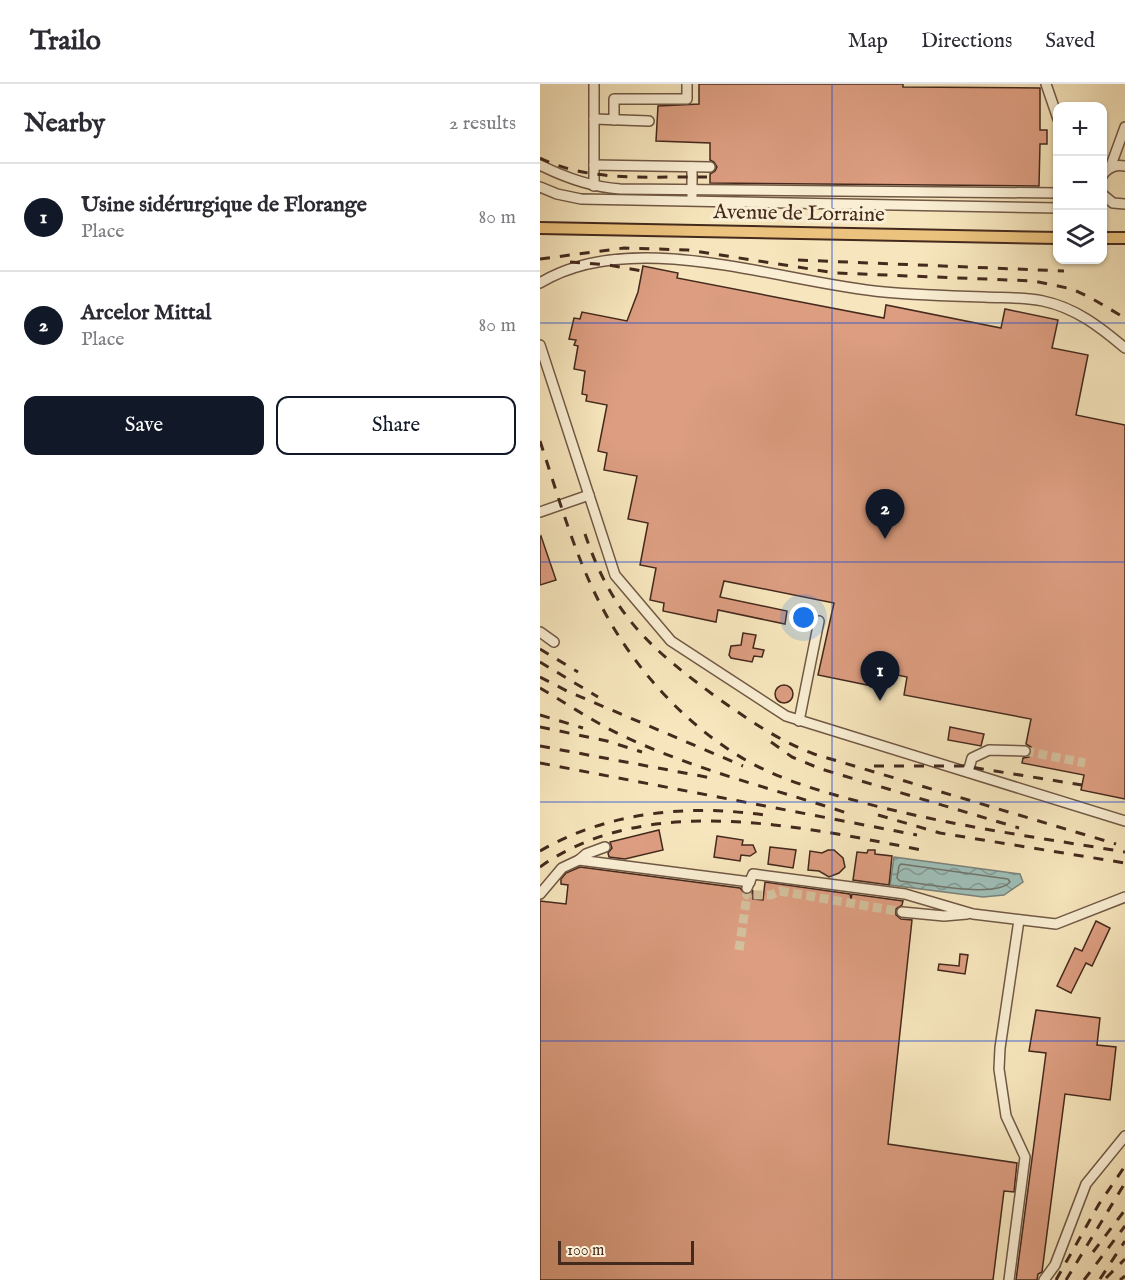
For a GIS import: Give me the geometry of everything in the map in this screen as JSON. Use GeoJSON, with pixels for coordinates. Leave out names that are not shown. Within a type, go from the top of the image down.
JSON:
{"type":"FeatureCollection","features":[{"type":"Feature","properties":{"kind":"main road","name":"Avenue de Lorraine"},"geometry":{"type":"LineString","coordinates":[[540,228],[1053,238]]}},
{"type":"Feature","properties":{"kind":"main road"},"geometry":{"type":"LineString","coordinates":[[1107,238],[1125,238]]}},
{"type":"Feature","properties":{"kind":"lane"},"geometry":{"type":"LineString","coordinates":[[594,84],[594,186]]}},
{"type":"Feature","properties":{"kind":"lane"},"geometry":{"type":"LineString","coordinates":[[614,120],[614,99],[687,99],[687,84]]}},
{"type":"Feature","properties":{"kind":"lane"},"geometry":{"type":"LineString","coordinates":[[1046,84],[1053,104]]}},
{"type":"Feature","properties":{"kind":"lane"},"geometry":{"type":"LineString","coordinates":[[594,119],[649,121]]}},
{"type":"Feature","properties":{"kind":"lane"},"geometry":{"type":"LineString","coordinates":[[1107,168],[1125,127]]}},
{"type":"Feature","properties":{"kind":"lane"},"geometry":{"type":"LineString","coordinates":[[540,165],[594,186],[620,189],[1053,194]]}},
{"type":"Feature","properties":{"kind":"lane"},"geometry":{"type":"LineString","coordinates":[[594,165],[710,167]]}},
{"type":"Feature","properties":{"kind":"lane"},"geometry":{"type":"LineString","coordinates":[[1107,172],[1116,166],[1125,166]]}},
{"type":"Feature","properties":{"kind":"lane"},"geometry":{"type":"LineString","coordinates":[[692,167],[692,201]]}},
{"type":"Feature","properties":{"kind":"lane"},"geometry":{"type":"LineString","coordinates":[[540,187],[557,194],[581,199],[1053,208]]}},
{"type":"Feature","properties":{"kind":"lane"},"geometry":{"type":"LineString","coordinates":[[1107,197],[1121,205]]}},
{"type":"Feature","properties":{"kind":"lane"},"geometry":{"type":"LineString","coordinates":[[540,283],[562,273],[613,260],[656,257],[696,261],[882,292],[1043,302],[1073,311],[1088,319],[1125,348]]}},
{"type":"Feature","properties":{"kind":"lane"},"geometry":{"type":"LineString","coordinates":[[540,345],[615,575],[670,641],[786,716],[1125,822]]}},
{"type":"Feature","properties":{"kind":"lane"},"geometry":{"type":"LineString","coordinates":[[540,512],[589,495]]}},
{"type":"Feature","properties":{"kind":"lane"},"geometry":{"type":"LineString","coordinates":[[799,721],[819,621]]}},
{"type":"Feature","properties":{"kind":"lane"},"geometry":{"type":"LineString","coordinates":[[540,632],[554,642]]}},
{"type":"Feature","properties":{"kind":"lane"},"geometry":{"type":"LineString","coordinates":[[968,772],[972,758],[989,750],[1025,751]]}},
{"type":"Feature","properties":{"kind":"lane"},"geometry":{"type":"LineString","coordinates":[[540,894],[562,868],[586,854],[605,847]]}},
{"type":"Feature","properties":{"kind":"lane"},"geometry":{"type":"LineString","coordinates":[[579,860],[748,885],[753,874],[905,894],[973,914],[1056,924],[1125,897]]}},
{"type":"Feature","properties":{"kind":"lane"},"geometry":{"type":"LineString","coordinates":[[902,912],[944,916],[973,914]]}},
{"type":"Feature","properties":{"kind":"lane"},"geometry":{"type":"LineString","coordinates":[[1009,1280],[1025,1157],[1006,1116],[999,1070],[1000,1048],[1019,920]]}},
{"type":"Feature","properties":{"kind":"lane"},"geometry":{"type":"LineString","coordinates":[[1044,1280],[1055,1265],[1086,1184],[1125,1136]]}},
{"type":"Feature","properties":{"kind":"water"},"geometry":{"type":"Polygon","coordinates":[[[894,857],[1020,874],[1023,882],[1004,895],[983,897],[890,885],[894,857]]]}},
{"type":"Feature","properties":{"kind":"building"},"geometry":{"type":"Polygon","coordinates":[[[699,84],[903,84],[903,87],[1040,88],[1040,130],[1047,130],[1047,144],[1040,144],[1039,186],[710,183],[710,174],[717,167],[710,160],[710,143],[656,141],[658,106],[699,104],[699,84]]]}},
{"type":"Feature","properties":{"kind":"building"},"geometry":{"type":"Polygon","coordinates":[[[643,266],[678,273],[677,278],[884,318],[886,305],[1001,328],[1005,309],[1058,320],[1052,348],[1088,355],[1076,415],[1125,425],[1125,799],[1081,790],[1084,775],[1022,763],[1023,758],[1029,757],[1032,752],[1031,747],[1026,744],[1031,719],[904,695],[907,677],[888,673],[886,681],[883,680],[882,688],[818,675],[834,603],[724,581],[720,597],[787,611],[785,624],[718,610],[716,622],[663,611],[664,603],[650,600],[656,568],[640,565],[648,523],[628,519],[637,476],[604,470],[607,453],[598,451],[607,405],[586,401],[587,395],[582,394],[585,371],[574,369],[578,346],[574,345],[576,340],[569,339],[574,318],[580,319],[582,312],[627,321],[638,292],[643,266]]]}},
{"type":"Feature","properties":{"kind":"building"},"geometry":{"type":"Polygon","coordinates":[[[540,537],[556,580],[540,585],[540,537]]]}},
{"type":"Feature","properties":{"kind":"building"},"geometry":{"type":"Polygon","coordinates":[[[743,633],[756,635],[753,648],[764,650],[762,657],[754,656],[752,662],[731,658],[729,655],[731,646],[741,645],[743,633]]]}},
{"type":"Feature","properties":{"kind":"building"},"geometry":{"type":"Polygon","coordinates":[[[784,685],[790,688],[793,694],[790,700],[784,703],[778,700],[775,694],[778,688],[784,685]]]}},
{"type":"Feature","properties":{"kind":"building"},"geometry":{"type":"Polygon","coordinates":[[[950,727],[984,734],[981,746],[948,740],[950,727]]]}},
{"type":"Feature","properties":{"kind":"building"},"geometry":{"type":"Polygon","coordinates":[[[659,830],[663,850],[625,859],[609,857],[608,853],[612,848],[610,842],[659,830]]]}},
{"type":"Feature","properties":{"kind":"building"},"geometry":{"type":"Polygon","coordinates":[[[717,836],[743,840],[742,845],[753,845],[756,852],[750,856],[741,855],[740,861],[714,857],[717,836]]]}},
{"type":"Feature","properties":{"kind":"building"},"geometry":{"type":"Polygon","coordinates":[[[770,847],[796,850],[793,868],[768,864],[770,847]]]}},
{"type":"Feature","properties":{"kind":"building"},"geometry":{"type":"Polygon","coordinates":[[[834,850],[843,858],[845,867],[839,873],[829,877],[819,871],[808,870],[810,851],[822,853],[834,850]]]}},
{"type":"Feature","properties":{"kind":"building"},"geometry":{"type":"Polygon","coordinates":[[[868,850],[875,850],[875,854],[892,856],[889,885],[853,880],[857,852],[867,853],[868,850]]]}},
{"type":"Feature","properties":{"kind":"building"},"geometry":{"type":"Polygon","coordinates":[[[580,867],[740,888],[745,894],[751,894],[753,890],[753,899],[763,900],[765,882],[850,894],[851,899],[852,894],[903,901],[902,905],[896,909],[896,915],[901,919],[912,920],[888,1144],[1017,1163],[1014,1192],[1004,1191],[993,1280],[540,1280],[540,901],[566,904],[568,885],[561,884],[561,879],[566,873],[580,867]]]}},
{"type":"Feature","properties":{"kind":"building"},"geometry":{"type":"Polygon","coordinates":[[[1096,921],[1110,928],[1092,966],[1086,963],[1071,993],[1057,986],[1075,948],[1082,951],[1096,921]]]}},
{"type":"Feature","properties":{"kind":"building"},"geometry":{"type":"Polygon","coordinates":[[[960,954],[968,955],[965,974],[938,970],[939,964],[959,966],[960,954]]]}},
{"type":"Feature","properties":{"kind":"building"},"geometry":{"type":"Polygon","coordinates":[[[1036,1010],[1100,1018],[1097,1045],[1116,1047],[1110,1100],[1065,1094],[1042,1272],[1038,1274],[1037,1280],[1016,1280],[1046,1053],[1029,1051],[1036,1010]]]}},
{"type":"Feature","properties":{"kind":"tunnel"},"geometry":{"type":"LineString","coordinates":[[1025,751],[1085,763]]}},
{"type":"Feature","properties":{"kind":"tunnel"},"geometry":{"type":"LineString","coordinates":[[747,888],[747,895],[771,895],[780,891],[902,912]]}},
{"type":"Feature","properties":{"kind":"tunnel"},"geometry":{"type":"LineString","coordinates":[[739,950],[747,895]]}},
{"type":"Feature","properties":{"kind":"railway"},"geometry":{"type":"LineString","coordinates":[[540,158],[559,166],[601,175],[707,177]]}},
{"type":"Feature","properties":{"kind":"railway"},"geometry":{"type":"LineString","coordinates":[[540,259],[624,248],[688,250],[836,273],[1034,281],[1072,289],[1125,318]]}},
{"type":"Feature","properties":{"kind":"railway"},"geometry":{"type":"LineString","coordinates":[[798,260],[1064,271]]}},
{"type":"Feature","properties":{"kind":"railway"},"geometry":{"type":"LineString","coordinates":[[570,262],[609,265],[642,271]]}},
{"type":"Feature","properties":{"kind":"railway"},"geometry":{"type":"LineString","coordinates":[[540,441],[584,570],[617,634],[632,656],[667,697],[686,716],[728,749],[777,775],[857,801],[957,824],[1125,852]]}},
{"type":"Feature","properties":{"kind":"railway"},"geometry":{"type":"LineString","coordinates":[[585,534],[608,588],[637,629],[654,647],[719,699],[776,736],[814,754],[1116,844]]}},
{"type":"Feature","properties":{"kind":"railway"},"geometry":{"type":"LineString","coordinates":[[540,649],[578,672]]}},
{"type":"Feature","properties":{"kind":"railway"},"geometry":{"type":"LineString","coordinates":[[540,662],[598,697]]}},
{"type":"Feature","properties":{"kind":"railway"},"geometry":{"type":"LineString","coordinates":[[540,677],[567,691],[743,766]]}},
{"type":"Feature","properties":{"kind":"railway"},"geometry":{"type":"LineString","coordinates":[[540,688],[599,723],[647,747],[705,769],[853,815]]}},
{"type":"Feature","properties":{"kind":"railway"},"geometry":{"type":"LineString","coordinates":[[540,715],[583,728]]}},
{"type":"Feature","properties":{"kind":"railway"},"geometry":{"type":"LineString","coordinates":[[540,727],[607,741],[642,752]]}},
{"type":"Feature","properties":{"kind":"railway"},"geometry":{"type":"LineString","coordinates":[[771,742],[792,757],[821,769],[1019,828]]}},
{"type":"Feature","properties":{"kind":"railway"},"geometry":{"type":"LineString","coordinates":[[540,746],[717,779]]}},
{"type":"Feature","properties":{"kind":"railway"},"geometry":{"type":"LineString","coordinates":[[540,763],[917,835]]}},
{"type":"Feature","properties":{"kind":"railway"},"geometry":{"type":"LineString","coordinates":[[874,766],[964,766],[1082,785]]}},
{"type":"Feature","properties":{"kind":"railway"},"geometry":{"type":"LineString","coordinates":[[540,851],[593,827],[649,814],[706,810],[764,815]]}},
{"type":"Feature","properties":{"kind":"railway"},"geometry":{"type":"LineString","coordinates":[[878,815],[940,833],[1125,863]]}},
{"type":"Feature","properties":{"kind":"railway"},"geometry":{"type":"LineString","coordinates":[[540,867],[583,843],[629,829],[678,822],[729,822],[780,826],[927,851]]}},
{"type":"Feature","properties":{"kind":"railway"},"geometry":{"type":"LineString","coordinates":[[1056,1280],[1099,1204],[1125,1166]]}},
{"type":"Feature","properties":{"kind":"railway"},"geometry":{"type":"LineString","coordinates":[[1066,1280],[1125,1183]]}},
{"type":"Feature","properties":{"kind":"railway"},"geometry":{"type":"LineString","coordinates":[[1093,1252],[1125,1210]]}},
{"type":"Feature","properties":{"kind":"railway"},"geometry":{"type":"LineString","coordinates":[[1084,1280],[1125,1226]]}},
{"type":"Feature","properties":{"kind":"railway"},"geometry":{"type":"LineString","coordinates":[[1100,1279],[1125,1241]]}},
{"type":"Feature","properties":{"kind":"railway"},"geometry":{"type":"LineString","coordinates":[[1106,1278],[1125,1259]]}},
{"type":"Feature","properties":{"kind":"railway"},"geometry":{"type":"LineString","coordinates":[[1120,1280],[1125,1276]]}},
{"type":"Feature","properties":{"kind":"place","name":"Arcelor Mittal"},"geometry":{"type":"Point","coordinates":[885,539]}},
{"type":"Feature","properties":{"kind":"place","name":"Usine sidérurgique de Florange"},"geometry":{"type":"Point","coordinates":[880,701]}}]}
